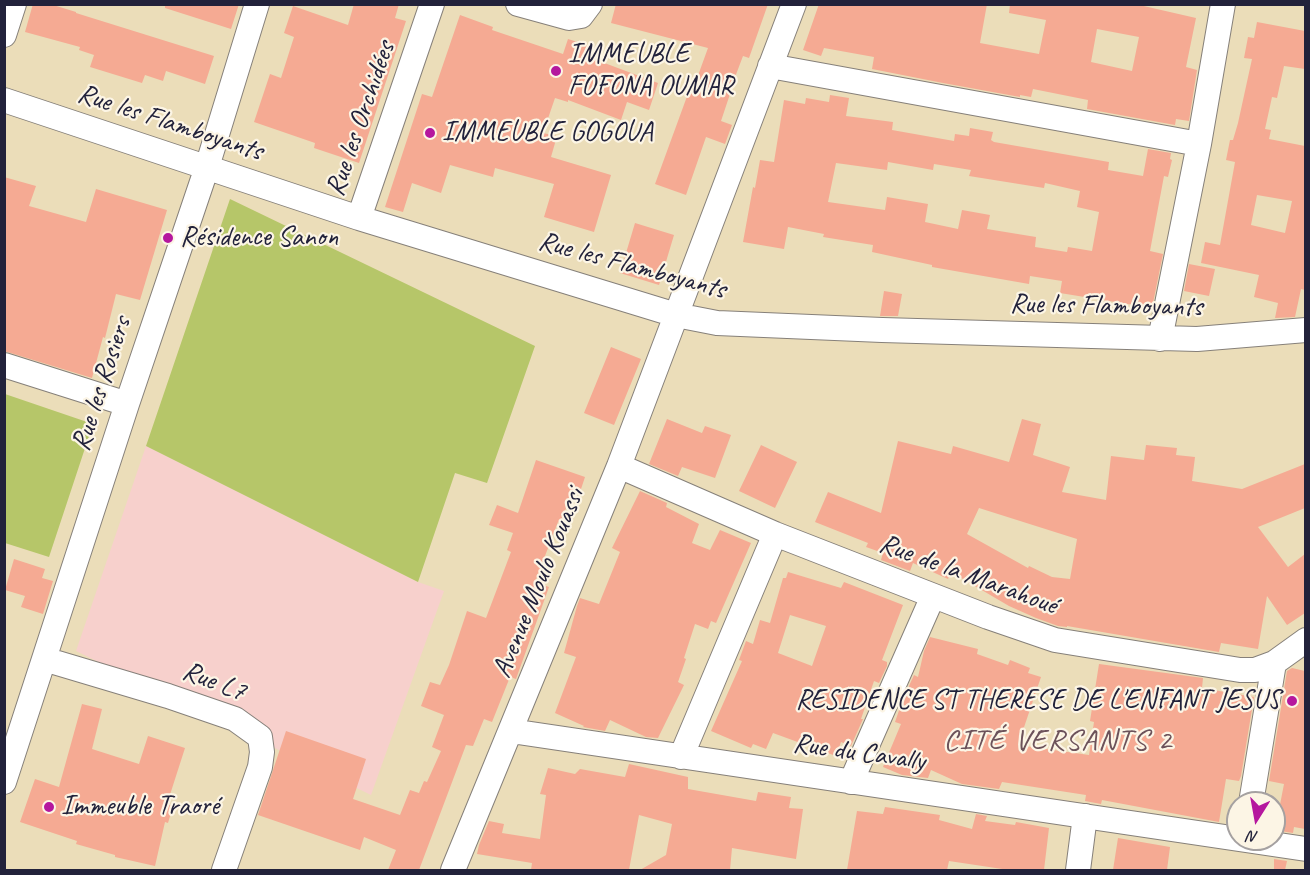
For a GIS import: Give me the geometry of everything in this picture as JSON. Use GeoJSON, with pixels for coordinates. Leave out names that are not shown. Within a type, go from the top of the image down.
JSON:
{"type":"FeatureCollection","features":[{"type":"Feature","properties":{"kind":"street"},"geometry":{"type":"LineString","coordinates":[[4,35],[14,4]]}},
{"type":"Feature","properties":{"kind":"street","name":"Rue les Rosiers"},"geometry":{"type":"LineString","coordinates":[[4,782],[207,166],[257,4]]}},
{"type":"Feature","properties":{"kind":"street","name":"Rue les Orchidées"},"geometry":{"type":"LineString","coordinates":[[359,218],[432,4]]}},
{"type":"Feature","properties":{"kind":"street"},"geometry":{"type":"LineString","coordinates":[[518,4],[569,18],[581,16],[590,4]]}},
{"type":"Feature","properties":{"kind":"street","name":"Avenue Moulo Kouassi"},"geometry":{"type":"LineString","coordinates":[[453,870],[619,466],[794,4]]}},
{"type":"Feature","properties":{"kind":"street"},"geometry":{"type":"LineString","coordinates":[[1160,339],[1223,4]]}},
{"type":"Feature","properties":{"kind":"street"},"geometry":{"type":"LineString","coordinates":[[770,66],[1198,144]]}},
{"type":"Feature","properties":{"kind":"street","name":"Rue les Flamboyants"},"geometry":{"type":"LineString","coordinates":[[4,100],[359,218],[676,315],[717,323],[1160,339],[1245,336],[1305,330]]}},
{"type":"Feature","properties":{"kind":"street"},"geometry":{"type":"LineString","coordinates":[[4,365],[127,404]]}},
{"type":"Feature","properties":{"kind":"street","name":"Rue de la Marahoué"},"geometry":{"type":"LineString","coordinates":[[619,466],[775,534],[933,596],[1055,640],[1240,670],[1255,670],[1274,663],[1305,640]]}},
{"type":"Feature","properties":{"kind":"street"},"geometry":{"type":"LineString","coordinates":[[681,757],[775,534]]}},
{"type":"Feature","properties":{"kind":"street"},"geometry":{"type":"LineString","coordinates":[[851,782],[933,596]]}},
{"type":"Feature","properties":{"kind":"street","name":"Rue L7"},"geometry":{"type":"LineString","coordinates":[[44,659],[224,715],[235,719],[260,737],[262,752],[260,767],[224,870]]}},
{"type":"Feature","properties":{"kind":"street"},"geometry":{"type":"LineString","coordinates":[[1253,791],[1274,663]]}},
{"type":"Feature","properties":{"kind":"street","name":"Rue du Cavally"},"geometry":{"type":"LineString","coordinates":[[511,731],[1226,837]]}},
{"type":"Feature","properties":{"kind":"street"},"geometry":{"type":"LineString","coordinates":[[1078,870],[1085,816]]}},
{"type":"Feature","properties":{"kind":"street","name":"Rue du Cavally"},"geometry":{"type":"LineString","coordinates":[[1286,846],[1305,849]]}},
{"type":"Feature","properties":{"kind":"shaded area"},"geometry":{"type":"Polygon","coordinates":[[[146,446],[418,582],[444,591],[371,795],[76,651],[146,446]]]}},
{"type":"Feature","properties":{"kind":"green space"},"geometry":{"type":"Polygon","coordinates":[[[230,199],[535,346],[487,483],[455,473],[418,582],[146,446],[230,199]]]}},
{"type":"Feature","properties":{"kind":"green space"},"geometry":{"type":"Polygon","coordinates":[[[5,394],[93,424],[49,557],[5,543],[5,394]]]}},
{"type":"Feature","properties":{"kind":"building"},"geometry":{"type":"Polygon","coordinates":[[[33,4],[50,4],[214,56],[205,84],[166,71],[163,81],[145,75],[142,83],[90,67],[94,55],[79,50],[80,47],[25,32],[33,4]]]}},
{"type":"Feature","properties":{"kind":"building"},"geometry":{"type":"Polygon","coordinates":[[[165,4],[239,4],[231,29],[165,8],[165,4]]]}},
{"type":"Feature","properties":{"kind":"building"},"geometry":{"type":"Polygon","coordinates":[[[354,4],[399,4],[395,18],[406,21],[359,163],[314,148],[315,143],[254,122],[270,74],[281,78],[294,37],[284,33],[293,6],[348,25],[354,4]]]}},
{"type":"Feature","properties":{"kind":"building"},"geometry":{"type":"Polygon","coordinates":[[[616,4],[768,4],[749,58],[743,56],[729,93],[721,121],[732,125],[725,144],[706,137],[686,195],[655,184],[693,80],[696,81],[708,48],[611,23],[616,4]]]}},
{"type":"Feature","properties":{"kind":"building"},"geometry":{"type":"Polygon","coordinates":[[[819,4],[987,4],[980,43],[1039,54],[1046,20],[1009,13],[1010,4],[1135,4],[1196,18],[1186,67],[1197,70],[1189,121],[1176,119],[1175,125],[1087,109],[1088,100],[1033,89],[1031,97],[1020,95],[1020,97],[872,69],[874,57],[824,48],[821,56],[803,50],[819,4]],[[1097,29],[1091,62],[1132,71],[1139,37],[1097,29]]]}},
{"type":"Feature","properties":{"kind":"building"},"geometry":{"type":"Polygon","coordinates":[[[460,15],[493,27],[492,30],[563,54],[568,39],[587,45],[583,55],[658,83],[649,110],[627,102],[621,120],[568,100],[568,102],[555,98],[543,133],[557,136],[551,157],[611,175],[594,232],[544,217],[554,184],[495,168],[493,177],[450,165],[441,193],[412,183],[403,212],[385,207],[422,94],[432,97],[460,15]]]}},
{"type":"Feature","properties":{"kind":"building"},"geometry":{"type":"Polygon","coordinates":[[[1257,22],[1305,31],[1305,69],[1284,66],[1277,98],[1272,97],[1265,129],[1271,130],[1269,139],[1305,146],[1305,290],[1301,289],[1295,317],[1275,318],[1278,303],[1254,297],[1259,275],[1201,263],[1205,242],[1220,245],[1235,162],[1226,160],[1230,140],[1233,140],[1238,123],[1252,59],[1244,58],[1248,37],[1254,38],[1257,22]],[[1257,195],[1251,225],[1285,233],[1292,201],[1257,195]]]}},
{"type":"Feature","properties":{"kind":"building"},"geometry":{"type":"Polygon","coordinates":[[[830,95],[849,98],[846,116],[893,122],[892,130],[954,141],[955,134],[969,136],[970,128],[993,132],[991,140],[994,142],[1109,162],[1108,170],[1143,176],[1148,149],[1171,153],[1170,159],[1172,160],[1168,177],[1164,176],[1150,251],[1163,254],[1152,308],[1060,293],[1062,281],[1030,276],[1029,284],[932,267],[932,265],[872,252],[873,245],[823,237],[824,234],[788,227],[784,249],[743,242],[760,160],[774,162],[784,100],[805,104],[806,98],[829,102],[830,95]],[[888,162],[887,170],[836,163],[828,202],[885,210],[887,197],[928,204],[925,222],[958,229],[962,210],[990,215],[987,229],[1036,237],[1035,247],[1067,252],[1068,247],[1092,251],[1099,212],[1077,207],[1080,191],[1045,183],[1044,188],[969,176],[971,170],[934,164],[933,170],[888,162]]]}},
{"type":"Feature","properties":{"kind":"building"},"geometry":{"type":"Polygon","coordinates":[[[4,177],[36,186],[29,206],[86,222],[96,189],[167,210],[140,300],[116,294],[92,378],[4,351],[4,177]]]}},
{"type":"Feature","properties":{"kind":"building"},"geometry":{"type":"Polygon","coordinates":[[[635,223],[674,235],[659,285],[620,273],[635,223]]]}},
{"type":"Feature","properties":{"kind":"building"},"geometry":{"type":"Polygon","coordinates":[[[1189,264],[1215,269],[1209,296],[1184,291],[1189,264]]]}},
{"type":"Feature","properties":{"kind":"building"},"geometry":{"type":"Polygon","coordinates":[[[884,291],[902,294],[898,316],[880,316],[884,291]]]}},
{"type":"Feature","properties":{"kind":"building"},"geometry":{"type":"Polygon","coordinates":[[[611,347],[641,359],[614,425],[584,413],[611,347]]]}},
{"type":"Feature","properties":{"kind":"building"},"geometry":{"type":"Polygon","coordinates":[[[667,419],[702,433],[705,426],[731,435],[715,478],[682,467],[678,476],[649,464],[667,419]]]}},
{"type":"Feature","properties":{"kind":"building"},"geometry":{"type":"Polygon","coordinates":[[[1022,419],[1041,424],[1033,455],[1070,467],[1062,492],[1106,500],[1111,456],[1144,460],[1146,445],[1177,448],[1176,455],[1195,457],[1192,481],[1242,489],[1305,464],[1305,508],[1258,527],[1288,567],[1305,554],[1305,613],[1287,625],[1267,596],[1258,649],[1221,643],[1219,652],[1058,626],[1009,606],[951,572],[948,579],[913,563],[910,571],[881,560],[883,553],[866,547],[868,543],[815,522],[828,492],[881,513],[898,441],[951,454],[953,446],[1009,462],[1022,419]],[[979,508],[967,534],[1028,568],[1029,566],[1052,577],[1070,579],[1077,539],[979,508]]]}},
{"type":"Feature","properties":{"kind":"building"},"geometry":{"type":"Polygon","coordinates":[[[761,445],[797,462],[775,508],[739,491],[761,445]]]}},
{"type":"Feature","properties":{"kind":"building"},"geometry":{"type":"Polygon","coordinates":[[[536,460],[585,477],[579,495],[575,493],[571,506],[567,505],[561,523],[558,522],[535,582],[549,587],[516,679],[510,677],[492,722],[484,719],[473,746],[466,745],[419,870],[388,870],[396,850],[364,837],[360,850],[258,815],[286,731],[366,759],[353,799],[400,815],[410,790],[419,793],[424,781],[427,782],[441,751],[432,747],[444,715],[421,706],[430,682],[440,685],[467,611],[486,618],[511,552],[507,550],[513,533],[489,525],[497,505],[518,513],[536,460]]]}},
{"type":"Feature","properties":{"kind":"building"},"geometry":{"type":"Polygon","coordinates":[[[640,491],[667,503],[666,507],[699,524],[692,543],[710,550],[720,530],[751,543],[716,623],[711,621],[708,629],[695,624],[678,682],[684,685],[658,738],[646,737],[610,720],[605,731],[583,727],[555,713],[576,657],[564,653],[580,598],[599,604],[620,552],[612,548],[640,491]]]}},
{"type":"Feature","properties":{"kind":"building"},"geometry":{"type":"Polygon","coordinates":[[[14,559],[45,569],[42,578],[53,581],[43,614],[21,607],[25,596],[5,590],[14,559]]]}},
{"type":"Feature","properties":{"kind":"building"},"geometry":{"type":"Polygon","coordinates":[[[788,572],[841,588],[844,582],[903,605],[882,660],[887,662],[887,666],[879,683],[874,681],[861,719],[863,719],[851,746],[841,742],[836,756],[773,733],[766,749],[753,744],[751,748],[711,731],[742,661],[739,660],[746,641],[753,644],[760,620],[770,623],[783,578],[786,578],[788,572]],[[790,615],[778,653],[812,666],[826,626],[790,615]]]}},
{"type":"Feature","properties":{"kind":"building"},"geometry":{"type":"Polygon","coordinates":[[[930,637],[978,649],[977,654],[1008,665],[1010,660],[1030,668],[1028,673],[1041,677],[1018,745],[1089,755],[1094,722],[1090,721],[1099,664],[1203,678],[1202,688],[1254,697],[1241,776],[1239,781],[1226,779],[1219,822],[1102,800],[1101,804],[1085,801],[1086,795],[1002,782],[999,789],[962,784],[931,770],[928,778],[902,775],[883,767],[901,724],[895,722],[903,699],[914,675],[918,677],[930,637]]]}},
{"type":"Feature","properties":{"kind":"building"},"geometry":{"type":"Polygon","coordinates":[[[1292,668],[1305,671],[1305,829],[1294,827],[1293,833],[1286,832],[1284,784],[1269,781],[1287,671],[1292,668]]]}},
{"type":"Feature","properties":{"kind":"building"},"geometry":{"type":"Polygon","coordinates":[[[82,704],[102,709],[92,749],[139,764],[148,736],[185,748],[167,804],[173,806],[168,823],[165,822],[155,866],[115,857],[115,855],[76,844],[77,841],[20,822],[35,779],[59,787],[82,704]]]}},
{"type":"Feature","properties":{"kind":"building"},"geometry":{"type":"Polygon","coordinates":[[[629,764],[688,777],[688,789],[756,801],[758,792],[791,797],[789,808],[803,809],[796,859],[732,848],[730,870],[640,870],[666,855],[672,824],[639,815],[629,870],[531,870],[532,863],[477,854],[489,821],[504,824],[502,833],[540,839],[546,795],[540,794],[548,768],[575,774],[580,769],[625,777],[629,764]]]}},
{"type":"Feature","properties":{"kind":"building"},"geometry":{"type":"Polygon","coordinates":[[[885,807],[940,815],[939,820],[972,829],[976,814],[987,816],[985,821],[1015,825],[1016,822],[1049,828],[1044,870],[1009,870],[949,861],[947,870],[847,870],[857,811],[883,814],[885,807]]]}},
{"type":"Feature","properties":{"kind":"building"},"geometry":{"type":"Polygon","coordinates":[[[1118,838],[1170,847],[1167,870],[1113,870],[1118,838]]]}},
{"type":"Feature","properties":{"kind":"building"},"geometry":{"type":"Polygon","coordinates":[[[1274,859],[1287,861],[1285,870],[1274,870],[1274,859]]]}},
{"type":"Feature","properties":{"kind":"place","name":"IMMEUBLE FOFONA OUMAR"},"geometry":{"type":"Point","coordinates":[556,71]}},
{"type":"Feature","properties":{"kind":"place","name":"IMMEUBLE GOGOUA"},"geometry":{"type":"Point","coordinates":[430,133]}},
{"type":"Feature","properties":{"kind":"place","name":"Résidence Sanon"},"geometry":{"type":"Point","coordinates":[168,238]}},
{"type":"Feature","properties":{"kind":"place","name":"RESIDENCE ST THERESE DE L'ENFANT JESUS"},"geometry":{"type":"Point","coordinates":[1292,701]}},
{"type":"Feature","properties":{"kind":"place","name":"Immeuble Traoré"},"geometry":{"type":"Point","coordinates":[49,807]}},
{"type":"Feature","properties":{"kind":"district","name":"CITÉ VERSANTS 2"},"geometry":{"type":"Point","coordinates":[1058,741]}}]}
